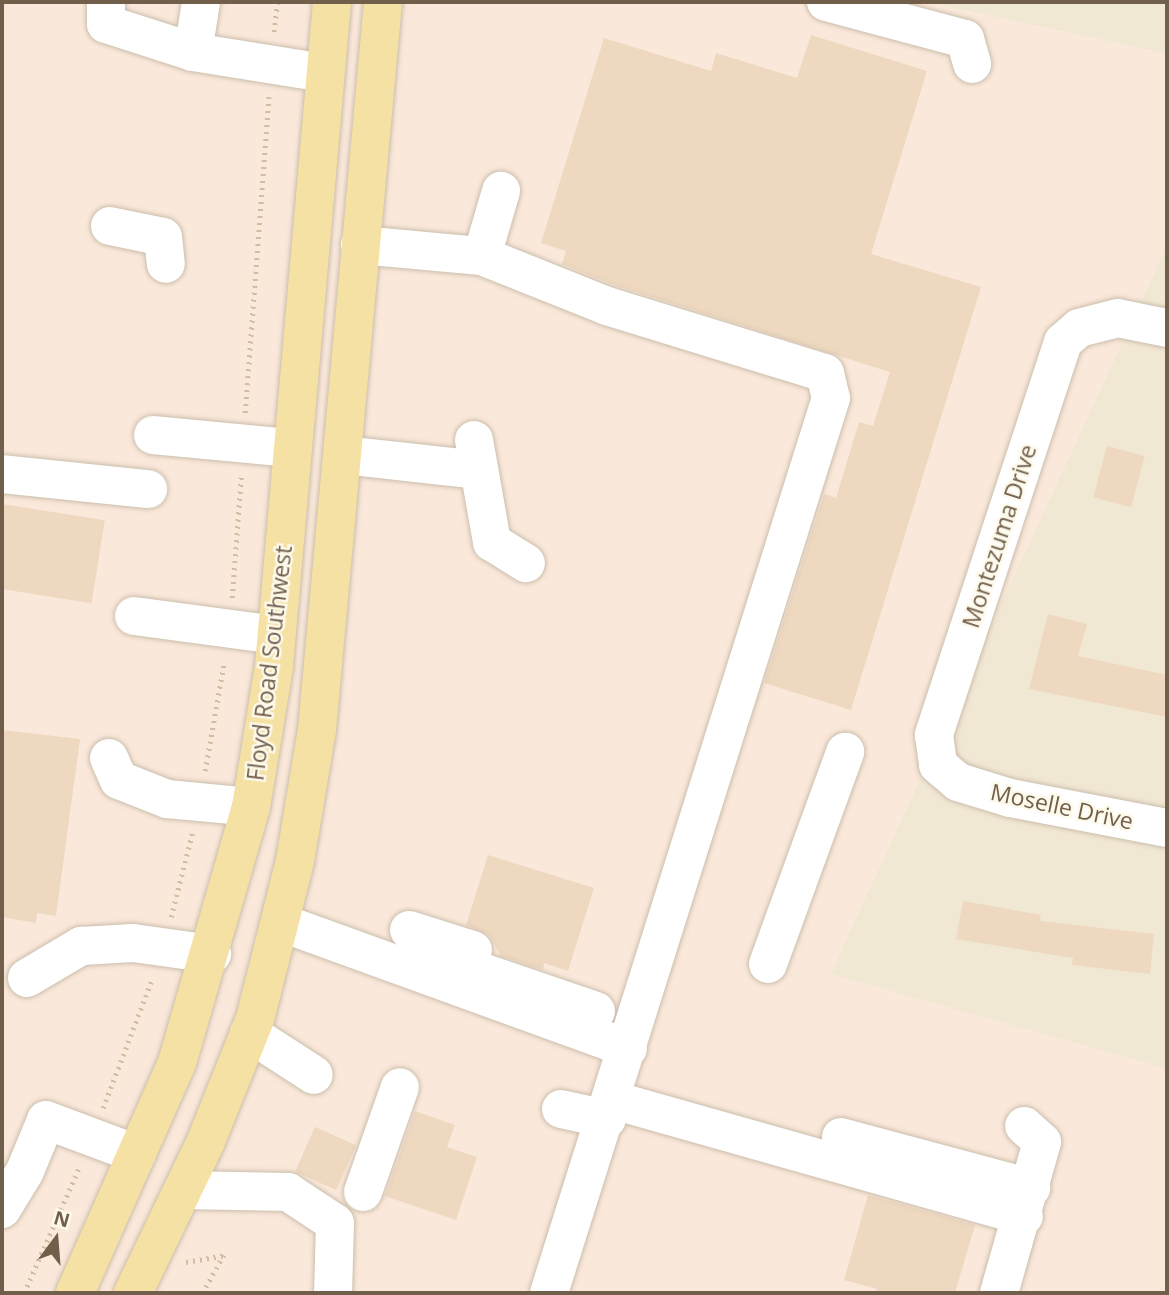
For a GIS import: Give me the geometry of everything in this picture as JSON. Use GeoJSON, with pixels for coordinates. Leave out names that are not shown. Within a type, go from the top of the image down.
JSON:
{"type":"FeatureCollection","features":[{"type":"Feature","properties":{"kind":"main road","name":"Floyd Road Southwest"},"geometry":{"type":"LineString","coordinates":[[75,1293],[177,1063],[212,954],[251,807],[276,635],[332,2]]}},
{"type":"Feature","properties":{"kind":"main road"},"geometry":{"type":"LineString","coordinates":[[133,1293],[183,1190],[249,1033],[282,923],[317,730],[383,2]]}},
{"type":"Feature","properties":{"kind":"street"},"geometry":{"type":"LineString","coordinates":[[106,2],[106,24],[193,52],[324,73]]}},
{"type":"Feature","properties":{"kind":"street"},"geometry":{"type":"LineString","coordinates":[[193,52],[201,2]]}},
{"type":"Feature","properties":{"kind":"street"},"geometry":{"type":"LineString","coordinates":[[826,2],[965,39],[972,64]]}},
{"type":"Feature","properties":{"kind":"street"},"geometry":{"type":"LineString","coordinates":[[482,256],[501,191]]}},
{"type":"Feature","properties":{"kind":"street"},"geometry":{"type":"LineString","coordinates":[[110,226],[163,237],[166,264]]}},
{"type":"Feature","properties":{"kind":"street"},"geometry":{"type":"LineString","coordinates":[[360,245],[482,256],[607,306],[825,373],[831,398],[626,1033],[610,1110],[549,1293]]}},
{"type":"Feature","properties":{"kind":"street","name":"Montezuma Drive"},"geometry":{"type":"LineString","coordinates":[[958,782],[938,765],[934,735],[1063,342],[1079,328],[1118,318],[1167,328]]}},
{"type":"Feature","properties":{"kind":"street"},"geometry":{"type":"LineString","coordinates":[[153,435],[291,448]]}},
{"type":"Feature","properties":{"kind":"street"},"geometry":{"type":"LineString","coordinates":[[342,455],[476,455],[492,542],[526,563]]}},
{"type":"Feature","properties":{"kind":"street"},"geometry":{"type":"LineString","coordinates":[[2,474],[148,489]]}},
{"type":"Feature","properties":{"kind":"street"},"geometry":{"type":"LineString","coordinates":[[134,616],[276,635]]}},
{"type":"Feature","properties":{"kind":"street"},"geometry":{"type":"LineString","coordinates":[[768,964],[845,751]]}},
{"type":"Feature","properties":{"kind":"street"},"geometry":{"type":"LineString","coordinates":[[109,758],[119,780],[167,799],[251,807]]}},
{"type":"Feature","properties":{"kind":"street","name":"Moselle Drive"},"geometry":{"type":"LineString","coordinates":[[958,782],[1167,828]]}},
{"type":"Feature","properties":{"kind":"street"},"geometry":{"type":"LineString","coordinates":[[282,923],[402,946],[491,985],[626,1033]]}},
{"type":"Feature","properties":{"kind":"street"},"geometry":{"type":"LineString","coordinates":[[27,978],[81,946],[132,943],[212,954]]}},
{"type":"Feature","properties":{"kind":"street"},"geometry":{"type":"LineString","coordinates":[[249,1033],[314,1075]]}},
{"type":"Feature","properties":{"kind":"street"},"geometry":{"type":"LineString","coordinates":[[363,1192],[400,1087]]}},
{"type":"Feature","properties":{"kind":"street"},"geometry":{"type":"LineString","coordinates":[[561,1109],[610,1110],[826,1154],[1026,1209]]}},
{"type":"Feature","properties":{"kind":"street"},"geometry":{"type":"LineString","coordinates":[[2,1209],[46,1120],[137,1154]]}},
{"type":"Feature","properties":{"kind":"street"},"geometry":{"type":"LineString","coordinates":[[999,1293],[1026,1209],[1042,1142],[1024,1126]]}},
{"type":"Feature","properties":{"kind":"street"},"geometry":{"type":"LineString","coordinates":[[183,1190],[288,1192],[335,1223],[333,1293]]}},
{"type":"Feature","properties":{"kind":"shaded area"},"geometry":{"type":"Polygon","coordinates":[[[2,2],[925,2],[1167,54],[1167,245],[830,974],[1167,1069],[1167,1293],[2,1293],[2,2]]]}},
{"type":"Feature","properties":{"kind":"shaded area"},"geometry":{"type":"Polygon","coordinates":[[[925,2],[1167,2],[1167,54],[925,2]]]}},
{"type":"Feature","properties":{"kind":"shaded area"},"geometry":{"type":"Polygon","coordinates":[[[1167,245],[1167,1069],[830,974],[1167,245]]]}},
{"type":"Feature","properties":{"kind":"building"},"geometry":{"type":"Polygon","coordinates":[[[811,35],[927,71],[871,254],[981,287],[851,710],[764,683],[824,494],[836,498],[859,422],[873,426],[890,372],[614,285],[562,264],[566,251],[541,243],[604,38],[711,71],[716,53],[797,78],[811,35]]]}},
{"type":"Feature","properties":{"kind":"building"},"geometry":{"type":"Polygon","coordinates":[[[1107,446],[1145,456],[1131,507],[1093,497],[1107,446]]]}},
{"type":"Feature","properties":{"kind":"building"},"geometry":{"type":"Polygon","coordinates":[[[2,504],[105,520],[92,603],[2,589],[2,504]]]}},
{"type":"Feature","properties":{"kind":"building"},"geometry":{"type":"Polygon","coordinates":[[[1048,614],[1087,624],[1078,656],[1167,675],[1167,717],[1029,689],[1048,614]]]}},
{"type":"Feature","properties":{"kind":"building"},"geometry":{"type":"Polygon","coordinates":[[[2,730],[80,739],[56,916],[37,913],[36,923],[2,917],[2,730]]]}},
{"type":"Feature","properties":{"kind":"building"},"geometry":{"type":"Polygon","coordinates":[[[488,855],[594,888],[568,971],[544,963],[543,970],[501,956],[489,935],[466,925],[488,855]]]}},
{"type":"Feature","properties":{"kind":"building"},"geometry":{"type":"Polygon","coordinates":[[[963,901],[1041,915],[1040,921],[1154,934],[1150,974],[1072,965],[1073,958],[956,939],[963,901]]]}},
{"type":"Feature","properties":{"kind":"building"},"geometry":{"type":"Polygon","coordinates":[[[415,1111],[455,1125],[447,1147],[477,1157],[456,1220],[385,1196],[415,1111]]]}},
{"type":"Feature","properties":{"kind":"building"},"geometry":{"type":"Polygon","coordinates":[[[315,1127],[356,1145],[336,1190],[295,1172],[315,1127]]]}},
{"type":"Feature","properties":{"kind":"building"},"geometry":{"type":"Polygon","coordinates":[[[868,1195],[975,1225],[955,1293],[876,1293],[877,1289],[844,1280],[868,1195]]]}}]}
